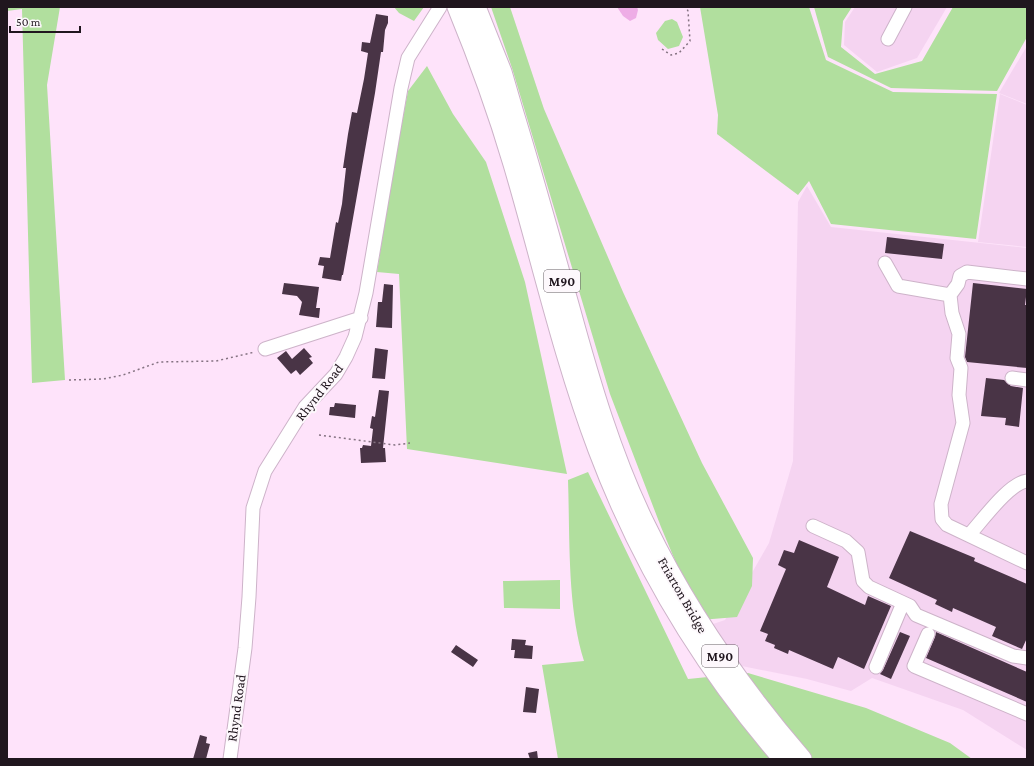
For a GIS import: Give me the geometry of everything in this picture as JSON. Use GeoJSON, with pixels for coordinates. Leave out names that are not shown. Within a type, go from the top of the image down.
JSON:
{"type":"FeatureCollection","features":[{"type":"Feature","properties":{"kind":"highway","name":"M90"},"geometry":{"type":"LineString","coordinates":[[446,7],[498,116]]}},
{"type":"Feature","properties":{"kind":"highway","name":"M90"},"geometry":{"type":"LineString","coordinates":[[457,7],[498,116],[576,388],[598,450],[648,547]]}},
{"type":"Feature","properties":{"kind":"highway","name":"M90"},"geometry":{"type":"LineString","coordinates":[[476,7],[502,72],[592,385],[611,442],[645,525],[648,547]]}},
{"type":"Feature","properties":{"kind":"highway","name":"Friarton Bridge"},"geometry":{"type":"LineString","coordinates":[[648,547],[672,607],[700,652],[757,729],[783,759]]}},
{"type":"Feature","properties":{"kind":"highway","name":"Friarton Bridge"},"geometry":{"type":"LineString","coordinates":[[648,547],[720,656],[752,699],[802,759]]}},
{"type":"Feature","properties":{"kind":"street","name":"Rhynd Road"},"geometry":{"type":"LineString","coordinates":[[230,759],[246,641],[253,508],[265,471],[305,407],[336,374],[346,357],[361,318],[401,88],[408,58],[440,7]]}},
{"type":"Feature","properties":{"kind":"street"},"geometry":{"type":"LineString","coordinates":[[888,39],[905,7]]}},
{"type":"Feature","properties":{"kind":"street"},"geometry":{"type":"LineString","coordinates":[[885,263],[898,286],[950,295]]}},
{"type":"Feature","properties":{"kind":"street"},"geometry":{"type":"LineString","coordinates":[[1027,279],[967,272],[960,276],[958,284],[950,295],[952,313],[959,334],[958,358],[961,368],[959,395],[963,423],[941,504],[942,519],[947,525],[1027,563]]}},
{"type":"Feature","properties":{"kind":"street"},"geometry":{"type":"LineString","coordinates":[[265,349],[361,318]]}},
{"type":"Feature","properties":{"kind":"street"},"geometry":{"type":"LineString","coordinates":[[1012,378],[1027,380]]}},
{"type":"Feature","properties":{"kind":"street"},"geometry":{"type":"LineString","coordinates":[[969,536],[1010,490],[1020,482],[1027,481]]}},
{"type":"Feature","properties":{"kind":"street"},"geometry":{"type":"LineString","coordinates":[[813,526],[846,541],[858,552],[862,581],[869,587],[910,606],[916,615],[1013,656],[1027,658]]}},
{"type":"Feature","properties":{"kind":"street"},"geometry":{"type":"LineString","coordinates":[[876,667],[904,603]]}},
{"type":"Feature","properties":{"kind":"street"},"geometry":{"type":"LineString","coordinates":[[928,634],[914,666],[1027,714]]}},
{"type":"Feature","properties":{"kind":"path"},"geometry":{"type":"LineString","coordinates":[[662,49],[671,55],[679,53],[690,41],[688,11],[686,7]]}},
{"type":"Feature","properties":{"kind":"path"},"geometry":{"type":"LineString","coordinates":[[68,380],[103,379],[122,375],[158,362],[216,361],[265,349]]}},
{"type":"Feature","properties":{"kind":"path"},"geometry":{"type":"LineString","coordinates":[[319,435],[395,445],[410,443]]}},
{"type":"Feature","properties":{"kind":"shaded area"},"geometry":{"type":"Polygon","coordinates":[[[617,7],[637,7],[638,10],[636,18],[630,21],[623,16],[617,7]]]}},
{"type":"Feature","properties":{"kind":"shaded area"},"geometry":{"type":"Polygon","coordinates":[[[855,7],[947,7],[917,58],[877,72],[844,45],[845,22],[855,7]]]}},
{"type":"Feature","properties":{"kind":"shaded area"},"geometry":{"type":"Polygon","coordinates":[[[1027,46],[1027,104],[999,93],[1027,46]]]}},
{"type":"Feature","properties":{"kind":"shaded area"},"geometry":{"type":"Polygon","coordinates":[[[1000,94],[1027,105],[1027,247],[978,242],[1000,94]]]}},
{"type":"Feature","properties":{"kind":"shaded area"},"geometry":{"type":"Polygon","coordinates":[[[807,186],[831,227],[1027,248],[1027,750],[963,710],[872,678],[851,691],[807,679],[717,661],[704,627],[725,620],[769,543],[793,461],[798,202],[807,186]]]}},
{"type":"Feature","properties":{"kind":"green space"},"geometry":{"type":"Polygon","coordinates":[[[7,7],[60,7],[47,85],[65,380],[32,383],[22,9],[7,11],[7,7]]]}},
{"type":"Feature","properties":{"kind":"green space"},"geometry":{"type":"Polygon","coordinates":[[[394,7],[424,7],[414,21],[399,13],[394,7]]]}},
{"type":"Feature","properties":{"kind":"green space"},"geometry":{"type":"Polygon","coordinates":[[[491,7],[510,7],[544,109],[623,292],[702,463],[753,558],[752,586],[737,617],[700,620],[661,527],[610,394],[512,68],[491,7]]]}},
{"type":"Feature","properties":{"kind":"green space"},"geometry":{"type":"Polygon","coordinates":[[[700,7],[809,7],[826,60],[893,92],[997,94],[976,239],[831,224],[809,181],[798,195],[717,134],[718,115],[700,7]]]}},
{"type":"Feature","properties":{"kind":"green space"},"geometry":{"type":"Polygon","coordinates":[[[814,7],[852,7],[843,21],[841,47],[875,74],[922,61],[953,7],[1027,7],[1027,37],[997,91],[891,88],[828,57],[814,7]]]}},
{"type":"Feature","properties":{"kind":"green space"},"geometry":{"type":"Polygon","coordinates":[[[672,19],[677,22],[683,37],[679,46],[668,49],[658,40],[656,33],[665,21],[672,19]]]}},
{"type":"Feature","properties":{"kind":"green space"},"geometry":{"type":"Polygon","coordinates":[[[427,66],[453,114],[486,162],[525,282],[567,474],[407,449],[399,274],[377,272],[392,176],[408,91],[427,66]]]}},
{"type":"Feature","properties":{"kind":"green space"},"geometry":{"type":"Polygon","coordinates":[[[588,472],[688,679],[748,673],[866,708],[950,743],[972,759],[558,759],[542,665],[584,661],[572,595],[569,548],[568,480],[588,472]]]}},
{"type":"Feature","properties":{"kind":"green space"},"geometry":{"type":"Polygon","coordinates":[[[560,580],[560,609],[504,608],[503,581],[560,580]]]}},
{"type":"Feature","properties":{"kind":"building"},"geometry":{"type":"Polygon","coordinates":[[[376,14],[388,16],[388,23],[385,30],[383,52],[381,52],[343,275],[341,281],[322,278],[324,266],[318,265],[320,257],[330,258],[336,222],[338,223],[342,204],[346,168],[343,168],[352,112],[357,113],[364,79],[368,53],[361,51],[362,42],[370,43],[376,14]]]}},
{"type":"Feature","properties":{"kind":"building"},"geometry":{"type":"Polygon","coordinates":[[[887,237],[944,244],[942,259],[885,253],[887,237]]]}},
{"type":"Feature","properties":{"kind":"building"},"geometry":{"type":"Polygon","coordinates":[[[284,283],[319,287],[316,308],[320,308],[319,318],[299,315],[302,302],[297,296],[282,294],[284,283]]]}},
{"type":"Feature","properties":{"kind":"building"},"geometry":{"type":"Polygon","coordinates":[[[973,283],[1027,289],[1025,305],[1027,305],[1027,368],[967,362],[965,357],[973,283]]]}},
{"type":"Feature","properties":{"kind":"building"},"geometry":{"type":"Polygon","coordinates":[[[384,284],[393,285],[392,328],[376,327],[378,302],[382,302],[384,284]]]}},
{"type":"Feature","properties":{"kind":"building"},"geometry":{"type":"Polygon","coordinates":[[[304,348],[312,357],[309,358],[313,363],[300,375],[296,370],[291,374],[277,358],[286,351],[292,359],[304,348]]]}},
{"type":"Feature","properties":{"kind":"building"},"geometry":{"type":"Polygon","coordinates":[[[375,348],[388,350],[385,379],[372,378],[375,348]]]}},
{"type":"Feature","properties":{"kind":"building"},"geometry":{"type":"Polygon","coordinates":[[[986,378],[1004,380],[1011,386],[1023,388],[1019,427],[1005,425],[1006,418],[981,416],[986,378]]]}},
{"type":"Feature","properties":{"kind":"building"},"geometry":{"type":"Polygon","coordinates":[[[379,390],[389,391],[383,448],[385,448],[386,462],[361,463],[360,448],[362,448],[363,445],[371,446],[373,429],[370,428],[372,416],[375,417],[379,390]]]}},
{"type":"Feature","properties":{"kind":"building"},"geometry":{"type":"Polygon","coordinates":[[[335,403],[356,405],[355,418],[329,415],[330,407],[334,407],[335,403]]]}},
{"type":"Feature","properties":{"kind":"building"},"geometry":{"type":"Polygon","coordinates":[[[910,531],[975,558],[974,561],[1027,584],[1027,638],[1022,649],[992,636],[996,627],[953,608],[952,612],[935,604],[937,600],[889,578],[910,531]]]}},
{"type":"Feature","properties":{"kind":"building"},"geometry":{"type":"Polygon","coordinates":[[[799,540],[839,557],[827,587],[865,605],[868,596],[891,606],[864,669],[838,657],[833,669],[789,650],[788,654],[774,648],[775,645],[765,641],[768,634],[760,631],[786,569],[778,565],[784,550],[794,553],[799,540]]]}},
{"type":"Feature","properties":{"kind":"building"},"geometry":{"type":"Polygon","coordinates":[[[900,632],[910,636],[891,679],[880,674],[900,632]]]}},
{"type":"Feature","properties":{"kind":"building"},"geometry":{"type":"Polygon","coordinates":[[[936,632],[1027,672],[1027,702],[926,658],[936,632]]]}},
{"type":"Feature","properties":{"kind":"building"},"geometry":{"type":"Polygon","coordinates":[[[512,639],[526,640],[525,645],[533,646],[532,659],[514,658],[515,650],[511,650],[512,639]]]}},
{"type":"Feature","properties":{"kind":"building"},"geometry":{"type":"Polygon","coordinates":[[[456,645],[478,660],[473,667],[451,652],[456,645]]]}},
{"type":"Feature","properties":{"kind":"building"},"geometry":{"type":"Polygon","coordinates":[[[526,687],[539,689],[536,713],[523,712],[526,687]]]}},
{"type":"Feature","properties":{"kind":"building"},"geometry":{"type":"Polygon","coordinates":[[[200,735],[207,737],[206,743],[210,744],[206,759],[193,759],[200,735]]]}},
{"type":"Feature","properties":{"kind":"building"},"geometry":{"type":"Polygon","coordinates":[[[537,751],[538,759],[530,759],[528,753],[537,751]]]}}]}
